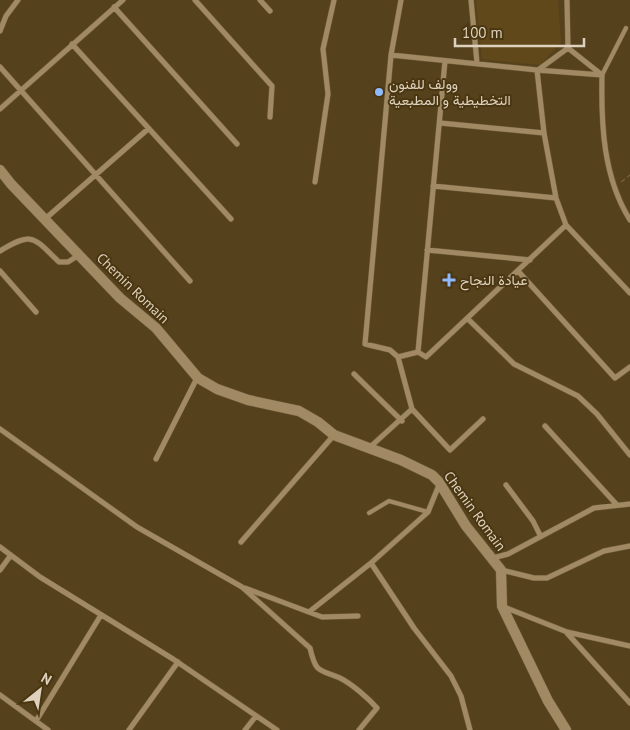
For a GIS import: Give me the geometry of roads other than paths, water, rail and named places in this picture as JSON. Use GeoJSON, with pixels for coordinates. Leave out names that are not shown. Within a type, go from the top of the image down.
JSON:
{"type":"FeatureCollection","features":[{"type":"Feature","properties":{"kind":"street"},"geometry":{"type":"LineString","coordinates":[[0,31],[6,16],[18,0]]}},
{"type":"Feature","properties":{"kind":"street"},"geometry":{"type":"LineString","coordinates":[[195,0],[272,86],[270,117]]}},
{"type":"Feature","properties":{"kind":"street"},"geometry":{"type":"LineString","coordinates":[[260,0],[270,11]]}},
{"type":"Feature","properties":{"kind":"street"},"geometry":{"type":"LineString","coordinates":[[315,182],[328,94],[323,49],[334,0]]}},
{"type":"Feature","properties":{"kind":"street"},"geometry":{"type":"LineString","coordinates":[[401,0],[391,54],[365,344],[390,350],[398,357],[412,409],[450,450],[483,418]]}},
{"type":"Feature","properties":{"kind":"street"},"geometry":{"type":"LineString","coordinates":[[471,0],[477,63]]}},
{"type":"Feature","properties":{"kind":"street"},"geometry":{"type":"LineString","coordinates":[[566,0],[568,48],[602,75],[604,148],[614,187],[630,220]]}},
{"type":"Feature","properties":{"kind":"street"},"geometry":{"type":"LineString","coordinates":[[0,109],[120,1]]}},
{"type":"Feature","properties":{"kind":"street"},"geometry":{"type":"LineString","coordinates":[[114,7],[237,144]]}},
{"type":"Feature","properties":{"kind":"street"},"geometry":{"type":"LineString","coordinates":[[72,44],[231,219]]}},
{"type":"Feature","properties":{"kind":"street"},"geometry":{"type":"LineString","coordinates":[[538,70],[568,48]]}},
{"type":"Feature","properties":{"kind":"street"},"geometry":{"type":"LineString","coordinates":[[391,54],[445,61],[602,75]]}},
{"type":"Feature","properties":{"kind":"street"},"geometry":{"type":"LineString","coordinates":[[418,352],[445,61]]}},
{"type":"Feature","properties":{"kind":"street"},"geometry":{"type":"LineString","coordinates":[[0,67],[190,281]]}},
{"type":"Feature","properties":{"kind":"street"},"geometry":{"type":"LineString","coordinates":[[538,70],[544,133],[556,198],[566,225],[630,293]]}},
{"type":"Feature","properties":{"kind":"street"},"geometry":{"type":"LineString","coordinates":[[440,123],[544,133]]}},
{"type":"Feature","properties":{"kind":"street"},"geometry":{"type":"LineString","coordinates":[[45,219],[96,176],[148,128]]}},
{"type":"Feature","properties":{"kind":"street","name":"Chemin Romain"},"geometry":{"type":"LineString","coordinates":[[0,170],[120,298],[156,328],[198,378],[217,389],[248,400],[299,411],[318,422],[334,435],[402,460],[432,475],[439,482],[466,526],[501,570],[502,606],[548,701],[566,730]]}},
{"type":"Feature","properties":{"kind":"street"},"geometry":{"type":"LineString","coordinates":[[432,186],[556,198]]}},
{"type":"Feature","properties":{"kind":"street"},"geometry":{"type":"LineString","coordinates":[[398,357],[418,352],[426,357],[566,225]]}},
{"type":"Feature","properties":{"kind":"street"},"geometry":{"type":"LineString","coordinates":[[0,251],[20,239],[31,238],[40,243],[59,262],[68,262],[79,255]]}},
{"type":"Feature","properties":{"kind":"street"},"geometry":{"type":"LineString","coordinates":[[427,250],[530,260]]}},
{"type":"Feature","properties":{"kind":"street"},"geometry":{"type":"LineString","coordinates":[[0,271],[36,312]]}},
{"type":"Feature","properties":{"kind":"street"},"geometry":{"type":"LineString","coordinates":[[518,271],[615,378],[630,367]]}},
{"type":"Feature","properties":{"kind":"street"},"geometry":{"type":"LineString","coordinates":[[468,319],[514,364],[578,396],[597,414],[630,455]]}},
{"type":"Feature","properties":{"kind":"street"},"geometry":{"type":"LineString","coordinates":[[354,374],[402,421]]}},
{"type":"Feature","properties":{"kind":"street"},"geometry":{"type":"LineString","coordinates":[[156,459],[198,378]]}},
{"type":"Feature","properties":{"kind":"street"},"geometry":{"type":"LineString","coordinates":[[368,449],[402,421],[412,409]]}},
{"type":"Feature","properties":{"kind":"street"},"geometry":{"type":"LineString","coordinates":[[545,426],[617,505]]}},
{"type":"Feature","properties":{"kind":"street"},"geometry":{"type":"LineString","coordinates":[[0,429],[137,527],[242,587],[322,617],[358,616]]}},
{"type":"Feature","properties":{"kind":"street"},"geometry":{"type":"LineString","coordinates":[[241,542],[334,435]]}},
{"type":"Feature","properties":{"kind":"street"},"geometry":{"type":"LineString","coordinates":[[309,612],[428,512],[439,482]]}},
{"type":"Feature","properties":{"kind":"street"},"geometry":{"type":"LineString","coordinates":[[506,485],[533,521],[540,535]]}},
{"type":"Feature","properties":{"kind":"street"},"geometry":{"type":"LineString","coordinates":[[492,558],[508,554],[540,535],[594,508],[630,504]]}},
{"type":"Feature","properties":{"kind":"street"},"geometry":{"type":"LineString","coordinates":[[501,570],[534,578],[547,578],[604,551],[630,546]]}},
{"type":"Feature","properties":{"kind":"street"},"geometry":{"type":"LineString","coordinates":[[0,547],[40,577],[178,662],[277,730]]}},
{"type":"Feature","properties":{"kind":"street"},"geometry":{"type":"LineString","coordinates":[[0,570],[10,555]]}},
{"type":"Feature","properties":{"kind":"street"},"geometry":{"type":"LineString","coordinates":[[370,562],[414,628],[451,676],[460,696],[470,730]]}},
{"type":"Feature","properties":{"kind":"street"},"geometry":{"type":"LineString","coordinates":[[242,587],[310,648],[313,661],[324,674],[341,679],[377,708],[360,730]]}},
{"type":"Feature","properties":{"kind":"street"},"geometry":{"type":"LineString","coordinates":[[502,606],[567,632],[630,646]]}},
{"type":"Feature","properties":{"kind":"street"},"geometry":{"type":"LineString","coordinates":[[36,721],[101,616]]}},
{"type":"Feature","properties":{"kind":"street"},"geometry":{"type":"LineString","coordinates":[[567,632],[630,703]]}},
{"type":"Feature","properties":{"kind":"street"},"geometry":{"type":"LineString","coordinates":[[129,730],[178,662]]}},
{"type":"Feature","properties":{"kind":"street"},"geometry":{"type":"LineString","coordinates":[[0,695],[48,730]]}},
{"type":"Feature","properties":{"kind":"street"},"geometry":{"type":"LineString","coordinates":[[245,730],[256,716]]}},
{"type":"Feature","properties":{"kind":"lane"},"geometry":{"type":"LineString","coordinates":[[602,75],[626,28]]}},
{"type":"Feature","properties":{"kind":"lane"},"geometry":{"type":"LineString","coordinates":[[369,513],[389,501],[428,512]]}},
{"type":"Feature","properties":{"kind":"place","name":"وولف للفنون التخطيطية و المطبعية"},"geometry":{"type":"Point","coordinates":[379,92]}},
{"type":"Feature","properties":{"kind":"place","name":"عيادة النجاح"},"geometry":{"type":"Point","coordinates":[449,280]}}]}
